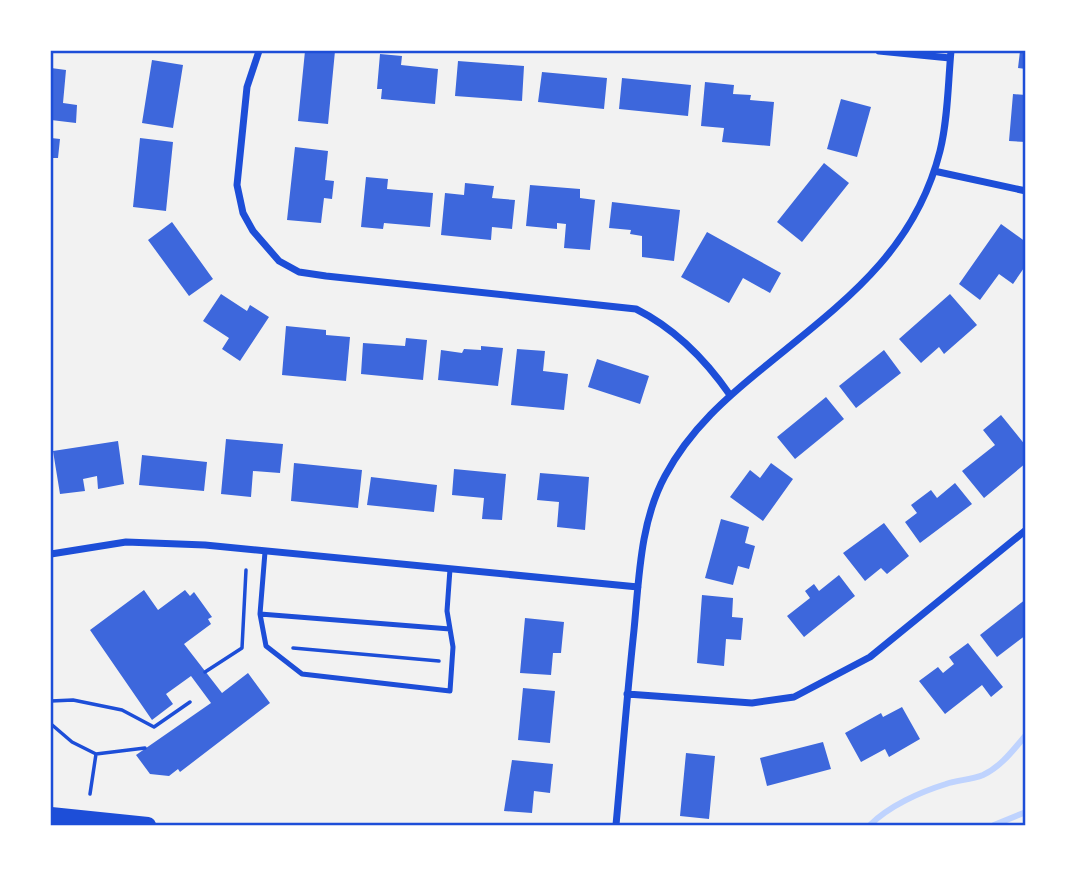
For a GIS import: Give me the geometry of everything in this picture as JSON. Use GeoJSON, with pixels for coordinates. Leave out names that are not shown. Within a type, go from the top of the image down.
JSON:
{"type":"FeatureCollection","features":[{"type":"Feature","properties":{"kind":"main road"},"geometry":{"type":"LineString","coordinates":[[51,815],[148,825]]}},
{"type":"Feature","properties":{"kind":"street"},"geometry":{"type":"LineString","coordinates":[[259,51],[247,87],[237,185],[243,213],[253,231],[279,261],[299,272],[326,276],[636,309],[677,334],[714,372],[730,395]]}},
{"type":"Feature","properties":{"kind":"street"},"geometry":{"type":"LineString","coordinates":[[616,825],[645,535],[664,477],[683,445],[730,395],[858,290],[885,261],[915,214],[934,172],[941,147],[951,55],[879,51]]}},
{"type":"Feature","properties":{"kind":"street"},"geometry":{"type":"LineString","coordinates":[[934,172],[1026,191]]}},
{"type":"Feature","properties":{"kind":"street"},"geometry":{"type":"LineString","coordinates":[[627,694],[752,703],[794,697],[870,657],[1026,530]]}},
{"type":"Feature","properties":{"kind":"street"},"geometry":{"type":"LineString","coordinates":[[51,554],[126,542],[205,545],[638,587]]}},
{"type":"Feature","properties":{"kind":"lane"},"geometry":{"type":"LineString","coordinates":[[265,552],[260,614],[266,646],[302,674],[450,691],[453,647],[447,611],[450,569]]}},
{"type":"Feature","properties":{"kind":"lane"},"geometry":{"type":"LineString","coordinates":[[260,614],[450,629]]}},
{"type":"Feature","properties":{"kind":"path"},"geometry":{"type":"LineString","coordinates":[[205,672],[242,648],[246,570]]}},
{"type":"Feature","properties":{"kind":"path"},"geometry":{"type":"LineString","coordinates":[[293,648],[439,661]]}},
{"type":"Feature","properties":{"kind":"path"},"geometry":{"type":"LineString","coordinates":[[51,701],[73,701],[122,710],[155,727],[190,702]]}},
{"type":"Feature","properties":{"kind":"path"},"geometry":{"type":"LineString","coordinates":[[51,724],[72,742],[96,754],[145,748]]}},
{"type":"Feature","properties":{"kind":"path"},"geometry":{"type":"LineString","coordinates":[[90,794],[96,754]]}},
{"type":"Feature","properties":{"kind":"building"},"geometry":{"type":"Polygon","coordinates":[[[305,51],[335,51],[328,124],[298,121],[305,51]]]}},
{"type":"Feature","properties":{"kind":"building"},"geometry":{"type":"Polygon","coordinates":[[[1020,51],[1026,51],[1026,69],[1018,68],[1020,51]]]}},
{"type":"Feature","properties":{"kind":"building"},"geometry":{"type":"Polygon","coordinates":[[[380,54],[402,56],[401,65],[438,69],[435,104],[381,99],[382,89],[377,89],[380,54]]]}},
{"type":"Feature","properties":{"kind":"building"},"geometry":{"type":"Polygon","coordinates":[[[152,60],[183,65],[173,128],[142,123],[152,60]]]}},
{"type":"Feature","properties":{"kind":"building"},"geometry":{"type":"Polygon","coordinates":[[[458,61],[524,66],[522,101],[455,96],[458,61]]]}},
{"type":"Feature","properties":{"kind":"building"},"geometry":{"type":"Polygon","coordinates":[[[51,68],[66,70],[63,103],[77,105],[76,123],[51,120],[51,68]]]}},
{"type":"Feature","properties":{"kind":"building"},"geometry":{"type":"Polygon","coordinates":[[[542,72],[607,78],[604,109],[538,102],[542,72]]]}},
{"type":"Feature","properties":{"kind":"building"},"geometry":{"type":"Polygon","coordinates":[[[622,78],[691,85],[688,116],[619,109],[622,78]]]}},
{"type":"Feature","properties":{"kind":"building"},"geometry":{"type":"Polygon","coordinates":[[[705,82],[734,85],[733,94],[751,95],[750,100],[774,102],[770,146],[722,142],[724,128],[701,126],[705,82]]]}},
{"type":"Feature","properties":{"kind":"building"},"geometry":{"type":"Polygon","coordinates":[[[1013,94],[1026,95],[1026,142],[1009,141],[1013,94]]]}},
{"type":"Feature","properties":{"kind":"building"},"geometry":{"type":"Polygon","coordinates":[[[841,99],[871,107],[857,157],[827,149],[841,99]]]}},
{"type":"Feature","properties":{"kind":"building"},"geometry":{"type":"Polygon","coordinates":[[[51,138],[60,139],[58,158],[51,158],[51,138]]]}},
{"type":"Feature","properties":{"kind":"building"},"geometry":{"type":"Polygon","coordinates":[[[140,138],[173,142],[166,211],[133,207],[140,138]]]}},
{"type":"Feature","properties":{"kind":"building"},"geometry":{"type":"Polygon","coordinates":[[[295,147],[328,151],[325,180],[334,181],[332,199],[324,198],[321,223],[287,220],[295,147]]]}},
{"type":"Feature","properties":{"kind":"building"},"geometry":{"type":"Polygon","coordinates":[[[824,163],[849,183],[802,242],[777,222],[824,163]]]}},
{"type":"Feature","properties":{"kind":"building"},"geometry":{"type":"Polygon","coordinates":[[[366,177],[388,179],[387,189],[433,193],[430,227],[384,223],[383,229],[361,227],[366,177]]]}},
{"type":"Feature","properties":{"kind":"building"},"geometry":{"type":"Polygon","coordinates":[[[465,183],[494,186],[492,198],[515,200],[512,229],[492,227],[491,240],[441,235],[445,193],[464,195],[465,183]]]}},
{"type":"Feature","properties":{"kind":"building"},"geometry":{"type":"Polygon","coordinates":[[[530,185],[580,189],[580,198],[595,200],[590,250],[564,248],[566,224],[557,223],[557,229],[526,226],[530,185]]]}},
{"type":"Feature","properties":{"kind":"building"},"geometry":{"type":"Polygon","coordinates":[[[612,202],[680,210],[674,261],[642,257],[642,236],[630,234],[631,230],[609,228],[612,202]]]}},
{"type":"Feature","properties":{"kind":"building"},"geometry":{"type":"Polygon","coordinates":[[[172,222],[213,279],[189,296],[148,240],[172,222]]]}},
{"type":"Feature","properties":{"kind":"building"},"geometry":{"type":"Polygon","coordinates":[[[1001,224],[1026,242],[1026,265],[1013,284],[999,274],[980,300],[959,284],[1001,224]]]}},
{"type":"Feature","properties":{"kind":"building"},"geometry":{"type":"Polygon","coordinates":[[[707,232],[781,273],[770,293],[743,278],[729,303],[681,277],[707,232]]]}},
{"type":"Feature","properties":{"kind":"building"},"geometry":{"type":"Polygon","coordinates":[[[221,294],[247,311],[250,305],[269,317],[240,361],[222,349],[229,338],[203,321],[221,294]]]}},
{"type":"Feature","properties":{"kind":"building"},"geometry":{"type":"Polygon","coordinates":[[[950,294],[977,325],[944,354],[939,347],[921,363],[899,339],[950,294]]]}},
{"type":"Feature","properties":{"kind":"building"},"geometry":{"type":"Polygon","coordinates":[[[286,326],[326,330],[326,335],[350,337],[346,381],[282,375],[286,326]]]}},
{"type":"Feature","properties":{"kind":"building"},"geometry":{"type":"Polygon","coordinates":[[[406,338],[427,340],[423,380],[361,374],[363,343],[405,346],[406,338]]]}},
{"type":"Feature","properties":{"kind":"building"},"geometry":{"type":"Polygon","coordinates":[[[481,346],[503,348],[498,386],[438,380],[441,350],[462,353],[464,349],[481,350],[481,346]]]}},
{"type":"Feature","properties":{"kind":"building"},"geometry":{"type":"Polygon","coordinates":[[[517,349],[545,351],[543,371],[568,374],[564,410],[511,405],[517,349]]]}},
{"type":"Feature","properties":{"kind":"building"},"geometry":{"type":"Polygon","coordinates":[[[884,350],[901,373],[856,408],[839,386],[884,350]]]}},
{"type":"Feature","properties":{"kind":"building"},"geometry":{"type":"Polygon","coordinates":[[[597,359],[649,376],[640,404],[588,387],[597,359]]]}},
{"type":"Feature","properties":{"kind":"building"},"geometry":{"type":"Polygon","coordinates":[[[826,397],[844,419],[795,459],[777,437],[826,397]]]}},
{"type":"Feature","properties":{"kind":"building"},"geometry":{"type":"Polygon","coordinates":[[[1001,415],[1026,446],[1026,463],[984,498],[962,471],[995,445],[983,430],[1001,415]]]}},
{"type":"Feature","properties":{"kind":"building"},"geometry":{"type":"Polygon","coordinates":[[[226,439],[283,444],[280,473],[253,471],[251,497],[221,494],[226,439]]]}},
{"type":"Feature","properties":{"kind":"building"},"geometry":{"type":"Polygon","coordinates":[[[118,441],[124,484],[98,489],[97,476],[83,479],[85,491],[60,494],[53,451],[118,441]]]}},
{"type":"Feature","properties":{"kind":"building"},"geometry":{"type":"Polygon","coordinates":[[[142,455],[207,462],[204,491],[139,485],[142,455]]]}},
{"type":"Feature","properties":{"kind":"building"},"geometry":{"type":"Polygon","coordinates":[[[294,463],[362,470],[358,508],[291,501],[294,463]]]}},
{"type":"Feature","properties":{"kind":"building"},"geometry":{"type":"Polygon","coordinates":[[[771,463],[793,479],[763,521],[730,497],[750,470],[760,478],[771,463]]]}},
{"type":"Feature","properties":{"kind":"building"},"geometry":{"type":"Polygon","coordinates":[[[454,469],[506,474],[502,520],[482,519],[484,498],[452,495],[454,469]]]}},
{"type":"Feature","properties":{"kind":"building"},"geometry":{"type":"Polygon","coordinates":[[[540,473],[589,477],[585,530],[557,527],[559,502],[537,500],[540,473]]]}},
{"type":"Feature","properties":{"kind":"building"},"geometry":{"type":"Polygon","coordinates":[[[371,477],[437,485],[434,512],[367,505],[371,477]]]}},
{"type":"Feature","properties":{"kind":"building"},"geometry":{"type":"Polygon","coordinates":[[[955,483],[972,504],[920,543],[905,522],[917,513],[911,505],[931,490],[937,498],[955,483]]]}},
{"type":"Feature","properties":{"kind":"building"},"geometry":{"type":"Polygon","coordinates":[[[721,519],[749,527],[745,543],[755,546],[749,569],[738,566],[733,585],[705,578],[721,519]]]}},
{"type":"Feature","properties":{"kind":"building"},"geometry":{"type":"Polygon","coordinates":[[[884,523],[909,556],[887,574],[881,568],[865,581],[843,553],[884,523]]]}},
{"type":"Feature","properties":{"kind":"building"},"geometry":{"type":"Polygon","coordinates":[[[839,575],[855,596],[804,637],[787,616],[810,598],[805,591],[814,584],[819,591],[839,575]]]}},
{"type":"Feature","properties":{"kind":"building"},"geometry":{"type":"Polygon","coordinates":[[[144,590],[158,610],[185,590],[190,596],[194,592],[212,617],[208,619],[211,624],[184,644],[222,693],[248,673],[270,703],[180,772],[178,769],[169,776],[150,774],[136,755],[211,703],[191,676],[166,694],[173,704],[152,720],[90,630],[144,590]]]}},
{"type":"Feature","properties":{"kind":"building"},"geometry":{"type":"Polygon","coordinates":[[[702,595],[733,598],[732,617],[743,618],[741,640],[726,639],[724,666],[697,663],[702,595]]]}},
{"type":"Feature","properties":{"kind":"building"},"geometry":{"type":"Polygon","coordinates":[[[1026,599],[1026,635],[997,657],[980,635],[1026,599]]]}},
{"type":"Feature","properties":{"kind":"building"},"geometry":{"type":"Polygon","coordinates":[[[525,618],[564,622],[561,653],[553,653],[551,675],[520,673],[525,618]]]}},
{"type":"Feature","properties":{"kind":"building"},"geometry":{"type":"Polygon","coordinates":[[[968,643],[1003,687],[991,697],[982,685],[945,714],[919,681],[938,667],[943,673],[954,664],[949,657],[968,643]]]}},
{"type":"Feature","properties":{"kind":"building"},"geometry":{"type":"Polygon","coordinates":[[[523,688],[555,691],[550,743],[518,740],[523,688]]]}},
{"type":"Feature","properties":{"kind":"building"},"geometry":{"type":"Polygon","coordinates":[[[902,707],[920,739],[889,757],[885,749],[861,762],[845,733],[881,713],[883,717],[902,707]]]}},
{"type":"Feature","properties":{"kind":"building"},"geometry":{"type":"Polygon","coordinates":[[[823,742],[831,769],[767,786],[760,758],[823,742]]]}},
{"type":"Feature","properties":{"kind":"building"},"geometry":{"type":"Polygon","coordinates":[[[686,753],[715,756],[709,819],[680,816],[686,753]]]}},
{"type":"Feature","properties":{"kind":"building"},"geometry":{"type":"Polygon","coordinates":[[[512,760],[553,764],[550,793],[534,791],[532,813],[504,811],[512,760]]]}},
{"type":"Feature","properties":{"kind":"waterway"},"geometry":{"type":"LineString","coordinates":[[870,825],[886,812],[916,795],[990,772],[1026,735]]}},
{"type":"Feature","properties":{"kind":"waterway"},"geometry":{"type":"LineString","coordinates":[[994,825],[1026,812]]}}]}
